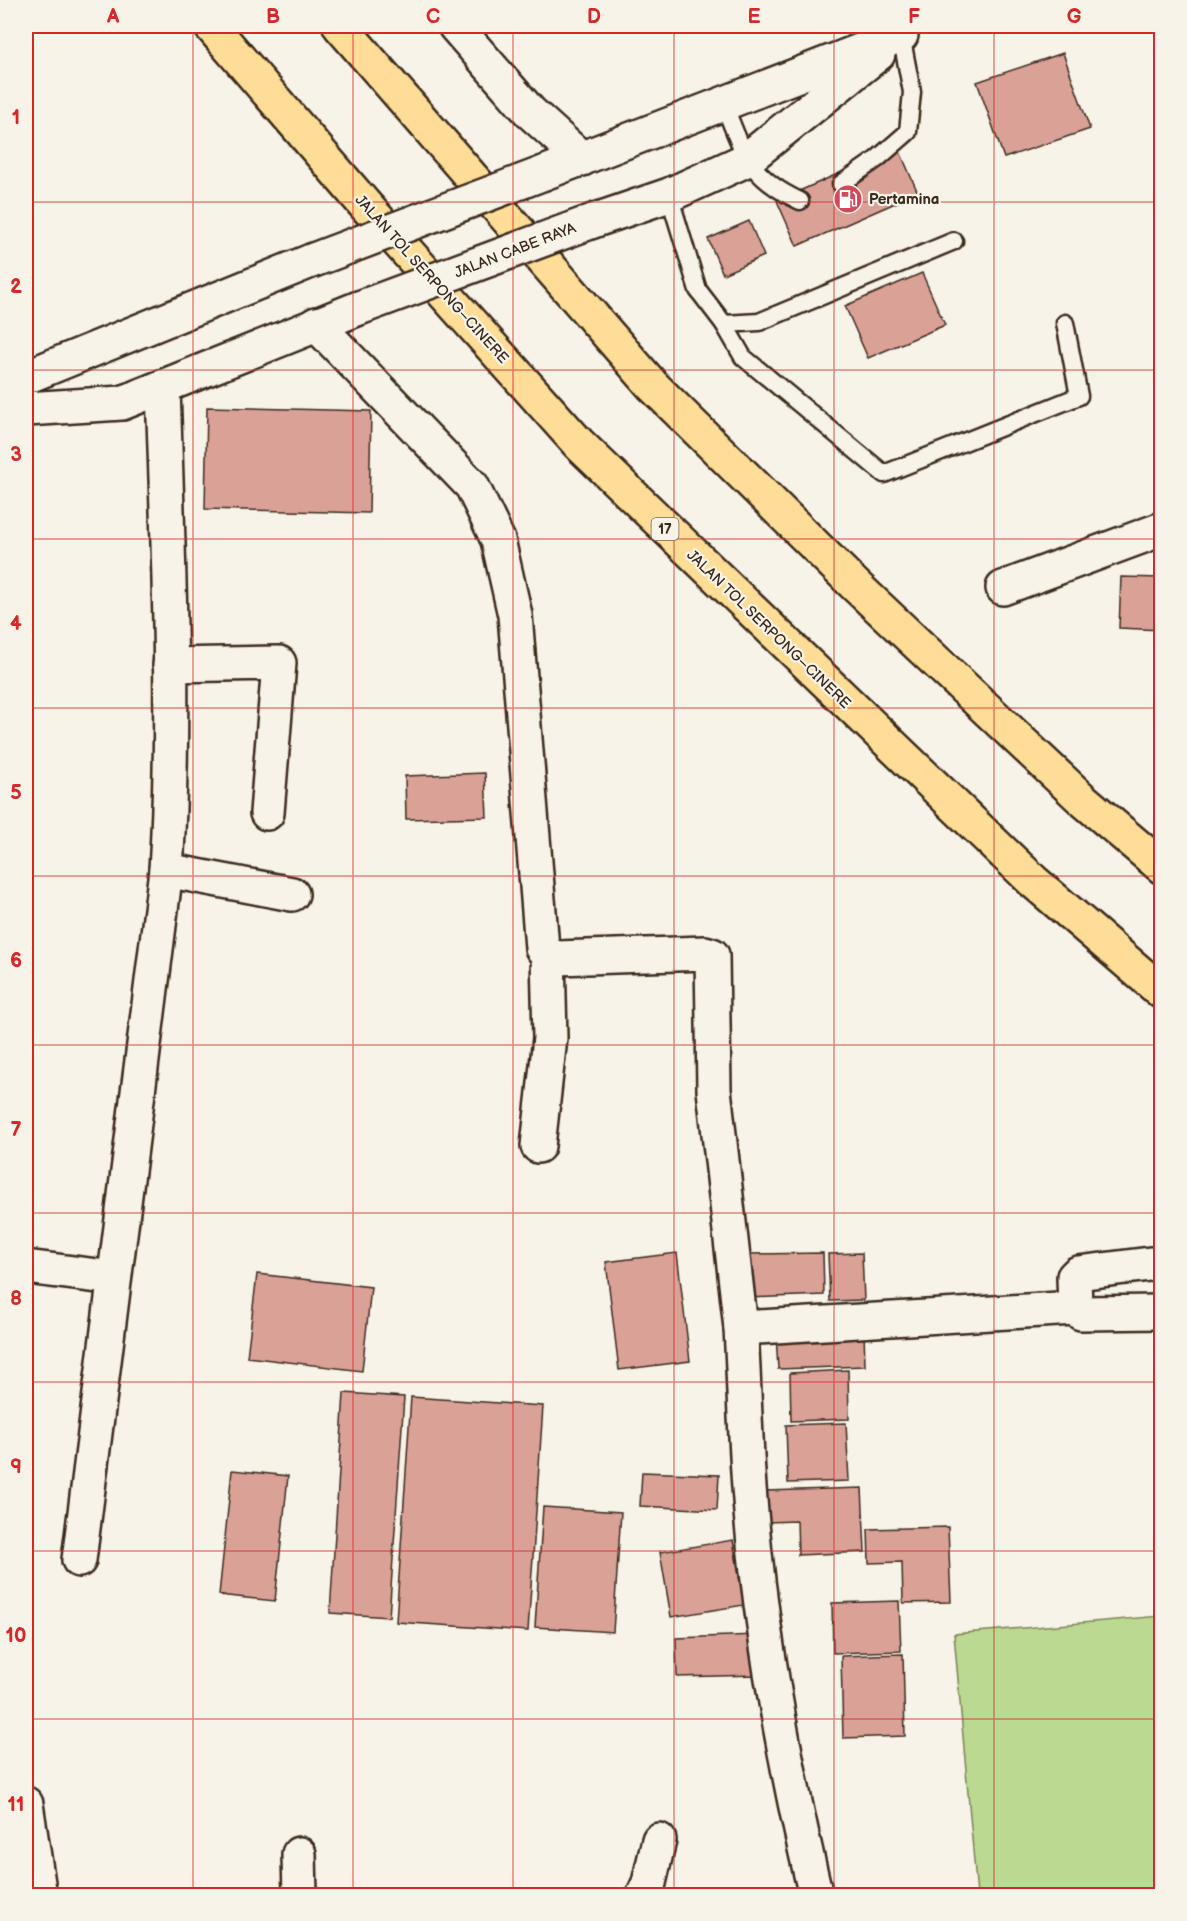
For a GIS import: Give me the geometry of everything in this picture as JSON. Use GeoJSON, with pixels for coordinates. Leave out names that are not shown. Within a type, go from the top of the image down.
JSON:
{"type":"FeatureCollection","features":[{"type":"Feature","properties":{"kind":"highway","name":"JALAN TOL SERPONG–CINERE"},"geometry":{"type":"LineString","coordinates":[[211,26],[366,206],[579,444],[1033,881],[1161,992]]}},
{"type":"Feature","properties":{"kind":"highway"},"geometry":{"type":"LineString","coordinates":[[340,26],[653,387],[856,586],[1082,799],[1161,867]]}},
{"type":"Feature","properties":{"kind":"street"},"geometry":{"type":"LineString","coordinates":[[455,26],[530,112],[582,159]]}},
{"type":"Feature","properties":{"kind":"street"},"geometry":{"type":"LineString","coordinates":[[26,377],[311,261],[582,159],[905,29]]}},
{"type":"Feature","properties":{"kind":"street","name":"JALAN CABE RAYA"},"geometry":{"type":"LineString","coordinates":[[26,409],[122,403],[316,324],[669,195],[746,160],[905,29]]}},
{"type":"Feature","properties":{"kind":"street"},"geometry":{"type":"LineString","coordinates":[[316,324],[472,486],[498,540],[515,615],[542,948],[557,958],[705,953],[712,955],[714,1090],[741,1328],[749,1489],[760,1583],[791,1794],[816,1896]]}},
{"type":"Feature","properties":{"kind":"street"},"geometry":{"type":"LineString","coordinates":[[79,1560],[166,870],[170,804],[170,665],[163,387]]}},
{"type":"Feature","properties":{"kind":"street"},"geometry":{"type":"LineString","coordinates":[[1003,588],[1161,529]]}},
{"type":"Feature","properties":{"kind":"street"},"geometry":{"type":"LineString","coordinates":[[170,665],[279,663],[267,813]]}},
{"type":"Feature","properties":{"kind":"street"},"geometry":{"type":"LineString","coordinates":[[166,870],[292,894]]}},
{"type":"Feature","properties":{"kind":"street"},"geometry":{"type":"LineString","coordinates":[[538,1146],[550,1038],[548,954]]}},
{"type":"Feature","properties":{"kind":"street"},"geometry":{"type":"LineString","coordinates":[[1075,1308],[1074,1277],[1078,1273],[1150,1264]]}},
{"type":"Feature","properties":{"kind":"street"},"geometry":{"type":"LineString","coordinates":[[26,1267],[114,1278]]}},
{"type":"Feature","properties":{"kind":"street"},"geometry":{"type":"LineString","coordinates":[[741,1328],[1075,1308],[1081,1313],[1161,1312]]}},
{"type":"Feature","properties":{"kind":"street"},"geometry":{"type":"LineString","coordinates":[[27,1824],[40,1896]]}},
{"type":"Feature","properties":{"kind":"street"},"geometry":{"type":"LineString","coordinates":[[643,1896],[650,1883],[659,1840]]}},
{"type":"Feature","properties":{"kind":"street"},"geometry":{"type":"LineString","coordinates":[[299,1854],[300,1896]]}},
{"type":"Feature","properties":{"kind":"lane"},"geometry":{"type":"LineString","coordinates":[[841,184],[877,159],[908,132],[912,92],[905,29]]}},
{"type":"Feature","properties":{"kind":"lane"},"geometry":{"type":"LineString","coordinates":[[723,102],[746,160],[777,190],[800,201]]}},
{"type":"Feature","properties":{"kind":"lane"},"geometry":{"type":"LineString","coordinates":[[669,195],[698,290],[724,324],[744,357],[884,474],[1079,396],[1065,323]]}},
{"type":"Feature","properties":{"kind":"lane"},"geometry":{"type":"LineString","coordinates":[[724,324],[759,322],[954,241]]}},
{"type":"Feature","properties":{"kind":"green space"},"geometry":{"type":"Polygon","coordinates":[[[1161,1616],[1161,1895],[977,1895],[954,1634],[1161,1616]]]}},
{"type":"Feature","properties":{"kind":"building"},"geometry":{"type":"Polygon","coordinates":[[[1063,53],[1090,129],[1004,158],[977,82],[1063,53]]]}},
{"type":"Feature","properties":{"kind":"building"},"geometry":{"type":"Polygon","coordinates":[[[898,147],[918,193],[797,246],[777,201],[898,147]]]}},
{"type":"Feature","properties":{"kind":"building"},"geometry":{"type":"Polygon","coordinates":[[[749,221],[764,256],[723,274],[708,239],[749,221]]]}},
{"type":"Feature","properties":{"kind":"building"},"geometry":{"type":"Polygon","coordinates":[[[922,273],[945,325],[868,358],[845,306],[922,273]]]}},
{"type":"Feature","properties":{"kind":"building"},"geometry":{"type":"Polygon","coordinates":[[[207,407],[371,411],[369,513],[205,509],[207,407]]]}},
{"type":"Feature","properties":{"kind":"building"},"geometry":{"type":"Polygon","coordinates":[[[1121,577],[1162,578],[1162,630],[1119,628],[1121,577]]]}},
{"type":"Feature","properties":{"kind":"building"},"geometry":{"type":"Polygon","coordinates":[[[485,773],[487,817],[406,819],[405,776],[485,773]]]}},
{"type":"Feature","properties":{"kind":"building"},"geometry":{"type":"Polygon","coordinates":[[[677,1253],[690,1361],[619,1370],[606,1262],[677,1253]]]}},
{"type":"Feature","properties":{"kind":"building"},"geometry":{"type":"Polygon","coordinates":[[[823,1253],[824,1295],[748,1298],[747,1254],[823,1253]]]}},
{"type":"Feature","properties":{"kind":"building"},"geometry":{"type":"Polygon","coordinates":[[[862,1253],[864,1300],[830,1301],[828,1254],[862,1253]]]}},
{"type":"Feature","properties":{"kind":"building"},"geometry":{"type":"Polygon","coordinates":[[[257,1274],[371,1287],[362,1371],[247,1357],[257,1274]]]}},
{"type":"Feature","properties":{"kind":"building"},"geometry":{"type":"Polygon","coordinates":[[[864,1331],[865,1366],[778,1369],[776,1334],[864,1331]]]}},
{"type":"Feature","properties":{"kind":"building"},"geometry":{"type":"Polygon","coordinates":[[[848,1370],[849,1419],[791,1421],[790,1373],[848,1370]]]}},
{"type":"Feature","properties":{"kind":"building"},"geometry":{"type":"Polygon","coordinates":[[[344,1393],[404,1397],[389,1617],[330,1613],[344,1393]]]}},
{"type":"Feature","properties":{"kind":"building"},"geometry":{"type":"Polygon","coordinates":[[[411,1397],[543,1406],[528,1631],[396,1622],[411,1397]]]}},
{"type":"Feature","properties":{"kind":"building"},"geometry":{"type":"Polygon","coordinates":[[[846,1423],[849,1481],[788,1483],[786,1425],[846,1423]]]}},
{"type":"Feature","properties":{"kind":"building"},"geometry":{"type":"Polygon","coordinates":[[[232,1470],[288,1476],[275,1601],[219,1595],[232,1470]]]}},
{"type":"Feature","properties":{"kind":"building"},"geometry":{"type":"Polygon","coordinates":[[[642,1472],[719,1475],[717,1510],[640,1506],[642,1472]]]}},
{"type":"Feature","properties":{"kind":"building"},"geometry":{"type":"Polygon","coordinates":[[[862,1488],[865,1552],[798,1555],[797,1521],[766,1522],[766,1491],[862,1488]]]}},
{"type":"Feature","properties":{"kind":"building"},"geometry":{"type":"Polygon","coordinates":[[[543,1507],[621,1512],[613,1632],[535,1627],[543,1507]]]}},
{"type":"Feature","properties":{"kind":"building"},"geometry":{"type":"Polygon","coordinates":[[[948,1527],[951,1602],[903,1603],[902,1562],[869,1563],[868,1529],[948,1527]]]}},
{"type":"Feature","properties":{"kind":"building"},"geometry":{"type":"Polygon","coordinates":[[[733,1540],[744,1605],[671,1617],[660,1552],[733,1540]]]}},
{"type":"Feature","properties":{"kind":"building"},"geometry":{"type":"Polygon","coordinates":[[[899,1601],[901,1651],[833,1653],[832,1603],[899,1601]]]}},
{"type":"Feature","properties":{"kind":"building"},"geometry":{"type":"Polygon","coordinates":[[[757,1635],[758,1675],[677,1677],[676,1638],[757,1635]]]}},
{"type":"Feature","properties":{"kind":"building"},"geometry":{"type":"Polygon","coordinates":[[[903,1654],[905,1736],[843,1738],[841,1656],[903,1654]]]}},
{"type":"Feature","properties":{"kind":"place","name":"Pertamina"},"geometry":{"type":"Point","coordinates":[848,199]}}]}
